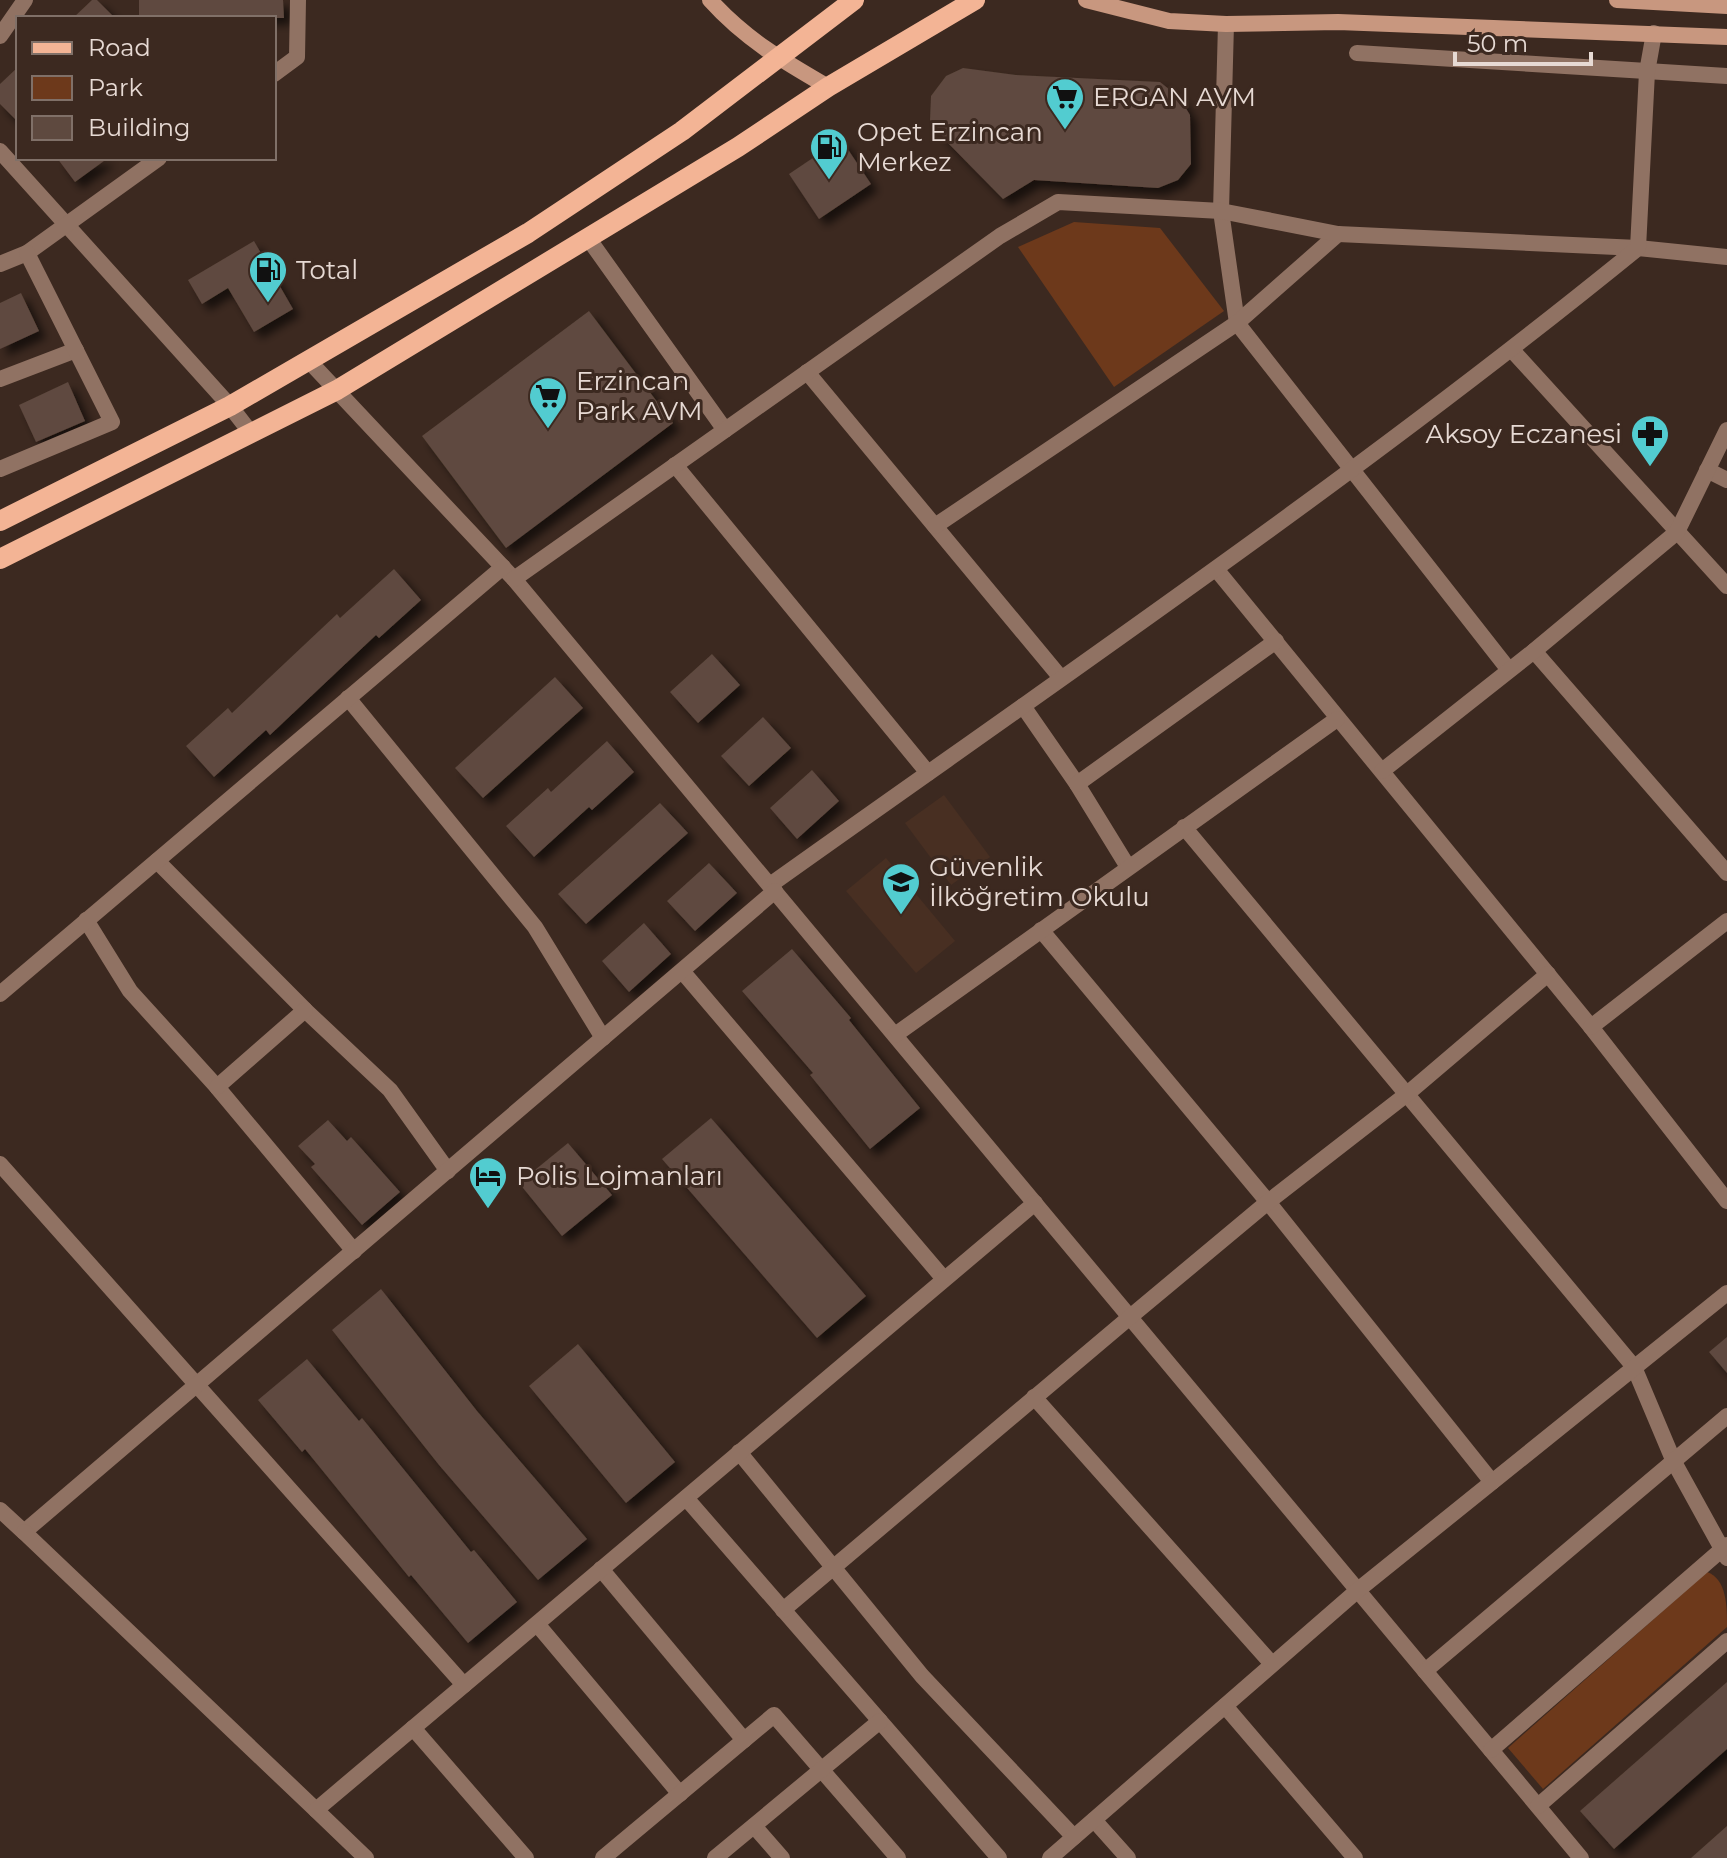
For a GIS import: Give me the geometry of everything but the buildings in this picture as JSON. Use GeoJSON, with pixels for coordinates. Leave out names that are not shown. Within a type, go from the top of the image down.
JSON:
{"type":"FeatureCollection","features":[{"type":"Feature","properties":{"kind":"main road"},"geometry":{"type":"LineString","coordinates":[[710,0],[734,26],[780,59],[828,87]]}},
{"type":"Feature","properties":{"kind":"main road"},"geometry":{"type":"LineString","coordinates":[[0,521],[230,406],[528,233],[682,131],[854,0]]}},
{"type":"Feature","properties":{"kind":"main road"},"geometry":{"type":"LineString","coordinates":[[0,559],[337,390],[738,147],[828,87],[975,0]]}},
{"type":"Feature","properties":{"kind":"main road"},"geometry":{"type":"LineString","coordinates":[[1086,0],[1169,21],[1226,24],[1338,22],[1727,37]]}},
{"type":"Feature","properties":{"kind":"main road"},"geometry":{"type":"LineString","coordinates":[[1617,0],[1727,6]]}},
{"type":"Feature","properties":{"kind":"street"},"geometry":{"type":"LineString","coordinates":[[0,36],[25,0]]}},
{"type":"Feature","properties":{"kind":"street"},"geometry":{"type":"LineString","coordinates":[[276,73],[297,57],[298,0]]}},
{"type":"Feature","properties":{"kind":"street"},"geometry":{"type":"LineString","coordinates":[[1226,24],[1221,211],[1237,323],[1509,670]]}},
{"type":"Feature","properties":{"kind":"street"},"geometry":{"type":"LineString","coordinates":[[24,1532],[682,971],[772,888],[1353,470],[1512,350],[1638,248],[1647,72],[1654,33]]}},
{"type":"Feature","properties":{"kind":"street"},"geometry":{"type":"LineString","coordinates":[[1357,53],[1727,76]]}},
{"type":"Feature","properties":{"kind":"street"},"geometry":{"type":"LineString","coordinates":[[0,151],[251,433]]}},
{"type":"Feature","properties":{"kind":"street"},"geometry":{"type":"LineString","coordinates":[[0,264],[27,253],[156,160]]}},
{"type":"Feature","properties":{"kind":"street"},"geometry":{"type":"LineString","coordinates":[[0,994],[348,698],[509,573],[675,465],[1000,236],[1058,202],[1221,211],[1338,234],[1638,248],[1727,257]]}},
{"type":"Feature","properties":{"kind":"street"},"geometry":{"type":"LineString","coordinates":[[935,526],[1237,323],[1338,234]]}},
{"type":"Feature","properties":{"kind":"street"},"geometry":{"type":"LineString","coordinates":[[588,238],[725,430]]}},
{"type":"Feature","properties":{"kind":"street"},"geometry":{"type":"LineString","coordinates":[[0,469],[112,422],[27,253]]}},
{"type":"Feature","properties":{"kind":"street"},"geometry":{"type":"LineString","coordinates":[[0,379],[76,350]]}},
{"type":"Feature","properties":{"kind":"street"},"geometry":{"type":"LineString","coordinates":[[1512,350],[1727,586]]}},
{"type":"Feature","properties":{"kind":"street"},"geometry":{"type":"LineString","coordinates":[[309,361],[509,573],[1581,1858]]}},
{"type":"Feature","properties":{"kind":"street"},"geometry":{"type":"LineString","coordinates":[[807,372],[1061,678]]}},
{"type":"Feature","properties":{"kind":"street"},"geometry":{"type":"LineString","coordinates":[[1382,771],[1534,651],[1677,532],[1727,430]]}},
{"type":"Feature","properties":{"kind":"street"},"geometry":{"type":"LineString","coordinates":[[675,465],[928,773]]}},
{"type":"Feature","properties":{"kind":"street"},"geometry":{"type":"LineString","coordinates":[[1707,470],[1727,480]]}},
{"type":"Feature","properties":{"kind":"street"},"geometry":{"type":"LineString","coordinates":[[1216,569],[1591,1027],[1727,1201]]}},
{"type":"Feature","properties":{"kind":"street"},"geometry":{"type":"LineString","coordinates":[[1077,784],[1276,641]]}},
{"type":"Feature","properties":{"kind":"street"},"geometry":{"type":"LineString","coordinates":[[1534,651],[1727,873]]}},
{"type":"Feature","properties":{"kind":"street"},"geometry":{"type":"LineString","coordinates":[[348,698],[535,927],[603,1038]]}},
{"type":"Feature","properties":{"kind":"street"},"geometry":{"type":"LineString","coordinates":[[1023,706],[1077,784],[1128,867]]}},
{"type":"Feature","properties":{"kind":"street"},"geometry":{"type":"LineString","coordinates":[[895,1035],[1337,719]]}},
{"type":"Feature","properties":{"kind":"street"},"geometry":{"type":"LineString","coordinates":[[1184,827],[1634,1367],[1674,1462],[1725,1551],[1491,1750]]}},
{"type":"Feature","properties":{"kind":"street"},"geometry":{"type":"LineString","coordinates":[[157,861],[305,1010],[390,1090],[448,1171]]}},
{"type":"Feature","properties":{"kind":"street"},"geometry":{"type":"LineString","coordinates":[[86,920],[130,991],[217,1087],[354,1251]]}},
{"type":"Feature","properties":{"kind":"street"},"geometry":{"type":"LineString","coordinates":[[1591,1027],[1727,921]]}},
{"type":"Feature","properties":{"kind":"street"},"geometry":{"type":"LineString","coordinates":[[1041,930],[1268,1202],[1492,1482]]}},
{"type":"Feature","properties":{"kind":"street"},"geometry":{"type":"LineString","coordinates":[[682,971],[944,1279]]}},
{"type":"Feature","properties":{"kind":"street"},"geometry":{"type":"LineString","coordinates":[[783,1610],[1268,1202],[1407,1094],[1548,974]]}},
{"type":"Feature","properties":{"kind":"street"},"geometry":{"type":"LineString","coordinates":[[217,1087],[305,1010]]}},
{"type":"Feature","properties":{"kind":"street"},"geometry":{"type":"LineString","coordinates":[[0,1164],[464,1685]]}},
{"type":"Feature","properties":{"kind":"street"},"geometry":{"type":"LineString","coordinates":[[316,1810],[1035,1203]]}},
{"type":"Feature","properties":{"kind":"street"},"geometry":{"type":"LineString","coordinates":[[1050,1858],[1358,1590],[1727,1293]]}},
{"type":"Feature","properties":{"kind":"street"},"geometry":{"type":"LineString","coordinates":[[1034,1397],[1272,1664]]}},
{"type":"Feature","properties":{"kind":"street"},"geometry":{"type":"LineString","coordinates":[[1425,1671],[1727,1416]]}},
{"type":"Feature","properties":{"kind":"street"},"geometry":{"type":"LineString","coordinates":[[739,1452],[922,1676],[1074,1837]]}},
{"type":"Feature","properties":{"kind":"street"},"geometry":{"type":"LineString","coordinates":[[686,1498],[999,1858]]}},
{"type":"Feature","properties":{"kind":"street"},"geometry":{"type":"LineString","coordinates":[[0,1510],[366,1858]]}},
{"type":"Feature","properties":{"kind":"street"},"geometry":{"type":"LineString","coordinates":[[601,1569],[744,1740]]}},
{"type":"Feature","properties":{"kind":"street"},"geometry":{"type":"LineString","coordinates":[[537,1624],[680,1794]]}},
{"type":"Feature","properties":{"kind":"street"},"geometry":{"type":"LineString","coordinates":[[1538,1806],[1727,1641]]}},
{"type":"Feature","properties":{"kind":"street"},"geometry":{"type":"LineString","coordinates":[[1225,1706],[1355,1858]]}},
{"type":"Feature","properties":{"kind":"street"},"geometry":{"type":"LineString","coordinates":[[603,1858],[774,1715],[898,1858]]}},
{"type":"Feature","properties":{"kind":"street"},"geometry":{"type":"LineString","coordinates":[[715,1858],[880,1721]]}},
{"type":"Feature","properties":{"kind":"street"},"geometry":{"type":"LineString","coordinates":[[413,1728],[526,1858]]}},
{"type":"Feature","properties":{"kind":"street"},"geometry":{"type":"LineString","coordinates":[[1094,1820],[1128,1858]]}},
{"type":"Feature","properties":{"kind":"street"},"geometry":{"type":"LineString","coordinates":[[754,1826],[782,1858]]}},
{"type":"Feature","properties":{"kind":"shaded area","name":"Güvenlik İlköğretim Okulu"},"geometry":{"type":"Polygon","coordinates":[[[944,795],[990,857],[951,885],[905,823],[944,795]]]}},
{"type":"Feature","properties":{"kind":"shaded area","name":"Güvenlik İlköğretim Okulu"},"geometry":{"type":"Polygon","coordinates":[[[886,858],[955,941],[916,973],[846,891],[886,858]]]}},
{"type":"Feature","properties":{"kind":"green space"},"geometry":{"type":"Polygon","coordinates":[[[1074,222],[1160,228],[1224,311],[1114,387],[1018,247],[1074,222]]]}},
{"type":"Feature","properties":{"kind":"green space"},"geometry":{"type":"Polygon","coordinates":[[[1707,1572],[1722,1587],[1727,1627],[1543,1789],[1508,1748],[1707,1572]]]}},
{"type":"Feature","properties":{"kind":"place","name":"ERGAN AVM"},"geometry":{"type":"Point","coordinates":[1065,131]}},
{"type":"Feature","properties":{"kind":"place","name":"Opet Erzincan Merkez"},"geometry":{"type":"Point","coordinates":[829,181]}},
{"type":"Feature","properties":{"kind":"place","name":"Total"},"geometry":{"type":"Point","coordinates":[268,304]}},
{"type":"Feature","properties":{"kind":"place","name":"Erzincan Park AVM"},"geometry":{"type":"Point","coordinates":[548,430]}},
{"type":"Feature","properties":{"kind":"place","name":"Aksoy Eczanesi"},"geometry":{"type":"Point","coordinates":[1650,468]}},
{"type":"Feature","properties":{"kind":"place","name":"Güvenlik İlköğretim Okulu"},"geometry":{"type":"Point","coordinates":[901,916]}},
{"type":"Feature","properties":{"kind":"place","name":"Polis Lojmanları"},"geometry":{"type":"Point","coordinates":[488,1210]}}]}
